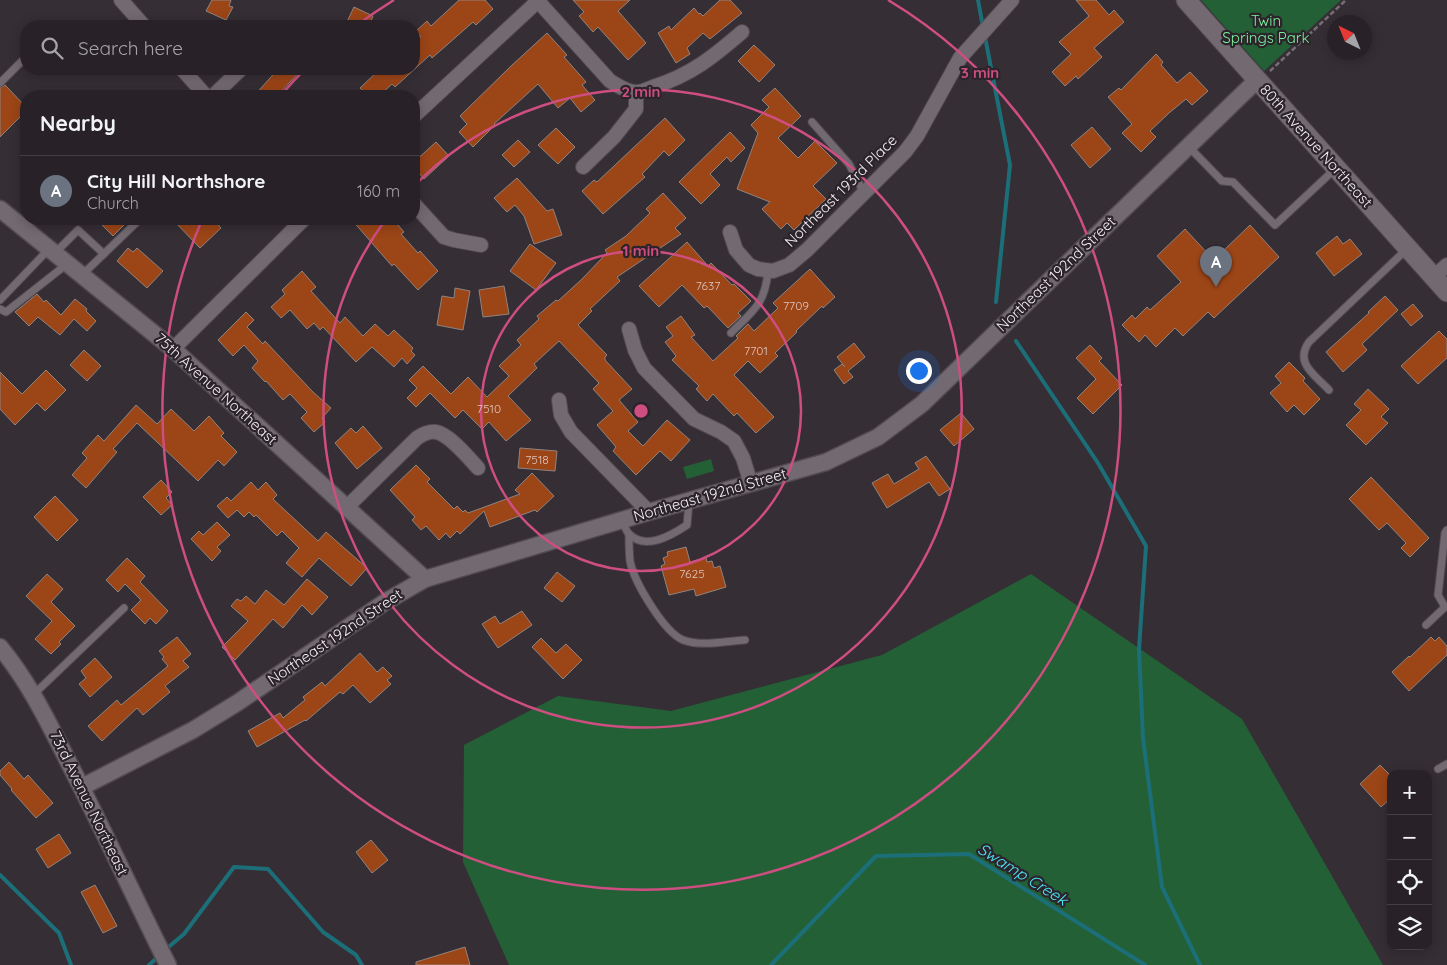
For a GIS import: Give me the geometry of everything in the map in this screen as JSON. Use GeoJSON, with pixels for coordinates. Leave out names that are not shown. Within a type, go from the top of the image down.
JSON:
{"type":"FeatureCollection","features":[{"type":"Feature","properties":{"kind":"main road","name":"80th Avenue Northeast"},"geometry":{"type":"LineString","coordinates":[[1186,0],[1408,248],[1440,271],[1447,292]]}},
{"type":"Feature","properties":{"kind":"street"},"geometry":{"type":"LineString","coordinates":[[121,0],[139,20]]}},
{"type":"Feature","properties":{"kind":"street"},"geometry":{"type":"LineString","coordinates":[[420,110],[538,0],[610,80],[619,87],[636,93],[667,83],[707,62],[742,32]]}},
{"type":"Feature","properties":{"kind":"street","name":"Northeast 193rd Place"},"geometry":{"type":"LineString","coordinates":[[768,270],[773,271],[788,265],[807,250],[905,152],[917,136],[960,58],[1012,0]]}},
{"type":"Feature","properties":{"kind":"street"},"geometry":{"type":"LineString","coordinates":[[187,75],[201,90]]}},
{"type":"Feature","properties":{"kind":"street"},"geometry":{"type":"LineString","coordinates":[[219,90],[235,75]]}},
{"type":"Feature","properties":{"kind":"street","name":"Northeast 192nd Street"},"geometry":{"type":"LineString","coordinates":[[82,787],[193,730],[237,703],[384,602],[425,578],[625,527],[649,512],[826,462],[878,437],[922,404],[1257,80]]}},
{"type":"Feature","properties":{"kind":"street"},"geometry":{"type":"LineString","coordinates":[[583,166],[614,137],[636,109],[636,93]]}},
{"type":"Feature","properties":{"kind":"street","name":"75th Avenue Northeast"},"geometry":{"type":"LineString","coordinates":[[0,209],[173,349],[425,578]]}},
{"type":"Feature","properties":{"kind":"street"},"geometry":{"type":"LineString","coordinates":[[420,211],[444,237],[481,244]]}},
{"type":"Feature","properties":{"kind":"street"},"geometry":{"type":"LineString","coordinates":[[173,349],[298,225]]}},
{"type":"Feature","properties":{"kind":"street"},"geometry":{"type":"LineString","coordinates":[[730,232],[736,250],[749,265],[758,270],[768,270]]}},
{"type":"Feature","properties":{"kind":"street"},"geometry":{"type":"LineString","coordinates":[[629,329],[635,350],[644,368],[694,419],[721,432],[734,441],[743,458],[751,484]]}},
{"type":"Feature","properties":{"kind":"street"},"geometry":{"type":"LineString","coordinates":[[559,400],[561,415],[571,432],[649,512]]}},
{"type":"Feature","properties":{"kind":"street"},"geometry":{"type":"LineString","coordinates":[[347,507],[417,438],[426,433],[436,432],[446,437],[478,468]]}},
{"type":"Feature","properties":{"kind":"street","name":"73rd Avenue Northeast"},"geometry":{"type":"LineString","coordinates":[[0,647],[33,694],[82,787],[168,965]]}},
{"type":"Feature","properties":{"kind":"lane"},"geometry":{"type":"LineString","coordinates":[[0,83],[20,63]]}},
{"type":"Feature","properties":{"kind":"lane"},"geometry":{"type":"LineString","coordinates":[[812,122],[850,164],[864,193]]}},
{"type":"Feature","properties":{"kind":"lane"},"geometry":{"type":"LineString","coordinates":[[1188,146],[1222,181],[1233,182],[1275,225],[1336,168]]}},
{"type":"Feature","properties":{"kind":"lane"},"geometry":{"type":"LineString","coordinates":[[82,276],[134,225]]}},
{"type":"Feature","properties":{"kind":"lane"},"geometry":{"type":"LineString","coordinates":[[0,310],[6,312],[78,230],[104,254]]}},
{"type":"Feature","properties":{"kind":"lane"},"geometry":{"type":"LineString","coordinates":[[1329,390],[1304,363],[1304,349],[1309,342],[1408,248]]}},
{"type":"Feature","properties":{"kind":"lane"},"geometry":{"type":"LineString","coordinates":[[0,300],[57,255]]}},
{"type":"Feature","properties":{"kind":"lane"},"geometry":{"type":"LineString","coordinates":[[731,333],[763,299],[768,270]]}},
{"type":"Feature","properties":{"kind":"lane"},"geometry":{"type":"LineString","coordinates":[[625,527],[636,538],[650,542],[672,535],[687,525],[689,501]]}},
{"type":"Feature","properties":{"kind":"lane"},"geometry":{"type":"LineString","coordinates":[[625,527],[630,562],[641,588],[664,624],[677,637],[685,641],[699,643],[745,640]]}},
{"type":"Feature","properties":{"kind":"lane"},"geometry":{"type":"LineString","coordinates":[[1426,626],[1445,607],[1438,595],[1447,530]]}},
{"type":"Feature","properties":{"kind":"lane"},"geometry":{"type":"LineString","coordinates":[[33,694],[124,608]]}},
{"type":"Feature","properties":{"kind":"lane"},"geometry":{"type":"LineString","coordinates":[[1438,769],[1447,764]]}},
{"type":"Feature","properties":{"kind":"path"},"geometry":{"type":"LineString","coordinates":[[1257,80],[1273,69],[1346,0]]}},
{"type":"Feature","properties":{"kind":"green space","name":"Twin Springs Park"},"geometry":{"type":"Polygon","coordinates":[[[1201,0],[1341,0],[1264,71],[1201,0]]]}},
{"type":"Feature","properties":{"kind":"green space"},"geometry":{"type":"Polygon","coordinates":[[[711,459],[714,471],[687,479],[683,467],[711,459]]]}},
{"type":"Feature","properties":{"kind":"green space"},"geometry":{"type":"Polygon","coordinates":[[[1031,574],[1242,719],[1383,965],[509,965],[463,862],[464,745],[558,696],[671,711],[882,655],[1031,574]]]}},
{"type":"Feature","properties":{"kind":"building"},"geometry":{"type":"Polygon","coordinates":[[[212,0],[231,0],[229,6],[233,7],[226,20],[206,11],[212,0]]]}},
{"type":"Feature","properties":{"kind":"building"},"geometry":{"type":"Polygon","coordinates":[[[459,0],[485,0],[493,9],[476,25],[473,22],[432,58],[430,55],[420,64],[420,27],[427,21],[431,26],[459,0]]]}},
{"type":"Feature","properties":{"kind":"building"},"geometry":{"type":"Polygon","coordinates":[[[573,0],[630,0],[618,11],[646,43],[628,60],[598,27],[593,32],[579,16],[584,12],[573,0]]]}},
{"type":"Feature","properties":{"kind":"building"},"geometry":{"type":"Polygon","coordinates":[[[720,0],[730,0],[742,13],[710,39],[703,33],[687,48],[690,54],[676,63],[658,33],[669,26],[671,30],[694,8],[703,16],[720,0]]]}},
{"type":"Feature","properties":{"kind":"building"},"geometry":{"type":"Polygon","coordinates":[[[1076,0],[1096,0],[1109,15],[1114,10],[1124,22],[1094,48],[1102,57],[1078,79],[1076,76],[1065,86],[1052,72],[1071,54],[1059,42],[1089,16],[1076,0]]]}},
{"type":"Feature","properties":{"kind":"building"},"geometry":{"type":"Polygon","coordinates":[[[354,7],[373,16],[371,20],[348,20],[354,7]]]}},
{"type":"Feature","properties":{"kind":"building"},"geometry":{"type":"Polygon","coordinates":[[[547,33],[567,55],[564,57],[586,82],[582,85],[595,100],[581,112],[570,98],[558,108],[538,84],[494,124],[473,147],[459,132],[467,124],[460,116],[547,33]]]}},
{"type":"Feature","properties":{"kind":"building"},"geometry":{"type":"Polygon","coordinates":[[[754,45],[775,65],[759,82],[738,61],[754,45]]]}},
{"type":"Feature","properties":{"kind":"building"},"geometry":{"type":"Polygon","coordinates":[[[1156,54],[1163,62],[1161,65],[1177,83],[1190,72],[1208,91],[1192,105],[1186,99],[1169,113],[1150,131],[1156,137],[1141,152],[1122,133],[1132,124],[1108,97],[1119,88],[1121,90],[1156,54]]]}},
{"type":"Feature","properties":{"kind":"building"},"geometry":{"type":"Polygon","coordinates":[[[273,75],[296,75],[283,90],[259,90],[273,75]]]}},
{"type":"Feature","properties":{"kind":"building"},"geometry":{"type":"Polygon","coordinates":[[[374,75],[408,75],[395,87],[392,84],[386,90],[362,90],[360,88],[374,75]]]}},
{"type":"Feature","properties":{"kind":"building"},"geometry":{"type":"Polygon","coordinates":[[[5,85],[20,101],[20,117],[0,137],[0,88],[5,85]]]}},
{"type":"Feature","properties":{"kind":"building"},"geometry":{"type":"Polygon","coordinates":[[[775,88],[801,116],[778,138],[798,158],[815,141],[837,163],[813,186],[826,199],[794,230],[787,223],[781,229],[762,209],[770,202],[737,189],[758,133],[751,125],[769,107],[762,100],[775,88]]]}},
{"type":"Feature","properties":{"kind":"building"},"geometry":{"type":"Polygon","coordinates":[[[665,118],[685,140],[669,156],[664,151],[642,174],[645,177],[603,214],[582,191],[594,180],[597,182],[665,118]]]}},
{"type":"Feature","properties":{"kind":"building"},"geometry":{"type":"Polygon","coordinates":[[[1092,127],[1111,149],[1090,168],[1071,145],[1092,127]]]}},
{"type":"Feature","properties":{"kind":"building"},"geometry":{"type":"Polygon","coordinates":[[[556,128],[575,147],[558,164],[538,145],[556,128]]]}},
{"type":"Feature","properties":{"kind":"building"},"geometry":{"type":"Polygon","coordinates":[[[730,132],[745,148],[731,162],[727,157],[710,174],[720,185],[701,204],[679,182],[730,132]]]}},
{"type":"Feature","properties":{"kind":"building"},"geometry":{"type":"Polygon","coordinates":[[[518,140],[530,152],[514,167],[502,155],[518,140]]]}},
{"type":"Feature","properties":{"kind":"building"},"geometry":{"type":"Polygon","coordinates":[[[436,142],[449,156],[424,179],[420,174],[420,157],[436,142]]]}},
{"type":"Feature","properties":{"kind":"building"},"geometry":{"type":"Polygon","coordinates":[[[517,178],[547,211],[553,209],[562,235],[534,244],[524,216],[515,205],[507,212],[494,198],[517,178]]]}},
{"type":"Feature","properties":{"kind":"building"},"geometry":{"type":"Polygon","coordinates":[[[663,193],[686,218],[675,228],[681,234],[617,277],[620,281],[590,309],[592,311],[578,325],[607,355],[605,360],[632,389],[619,400],[638,422],[628,431],[643,446],[667,420],[690,440],[671,461],[660,451],[636,475],[613,451],[616,447],[597,425],[613,411],[593,389],[599,383],[559,341],[534,364],[537,368],[508,396],[531,420],[506,441],[489,422],[482,429],[463,410],[455,418],[430,393],[416,407],[407,398],[417,388],[409,380],[423,366],[451,394],[468,377],[487,397],[509,376],[499,366],[521,345],[517,340],[539,319],[537,316],[556,300],[558,301],[607,253],[605,250],[626,236],[650,213],[646,209],[663,193]]]}},
{"type":"Feature","properties":{"kind":"building"},"geometry":{"type":"Polygon","coordinates":[[[102,225],[124,225],[113,236],[102,225]]]}},
{"type":"Feature","properties":{"kind":"building"},"geometry":{"type":"Polygon","coordinates":[[[178,225],[218,225],[221,228],[200,248],[178,225]]]}},
{"type":"Feature","properties":{"kind":"building"},"geometry":{"type":"Polygon","coordinates":[[[356,225],[398,225],[404,232],[401,234],[438,271],[418,290],[394,264],[392,266],[356,225]]]}},
{"type":"Feature","properties":{"kind":"building"},"geometry":{"type":"Polygon","coordinates":[[[1250,225],[1279,257],[1214,318],[1208,312],[1183,336],[1175,328],[1156,347],[1145,335],[1139,342],[1122,325],[1132,315],[1135,319],[1147,307],[1150,310],[1181,282],[1157,256],[1185,229],[1209,255],[1214,253],[1220,254],[1250,225]]]}},
{"type":"Feature","properties":{"kind":"building"},"geometry":{"type":"Polygon","coordinates":[[[1337,236],[1343,244],[1350,239],[1362,254],[1334,276],[1316,253],[1337,236]]]}},
{"type":"Feature","properties":{"kind":"building"},"geometry":{"type":"Polygon","coordinates":[[[687,242],[708,266],[711,263],[751,301],[738,313],[741,316],[728,328],[707,306],[704,308],[682,285],[659,307],[639,286],[687,242]]]}},
{"type":"Feature","properties":{"kind":"building"},"geometry":{"type":"Polygon","coordinates":[[[530,244],[556,263],[536,290],[510,271],[530,244]]]}},
{"type":"Feature","properties":{"kind":"building"},"geometry":{"type":"Polygon","coordinates":[[[128,248],[133,252],[137,248],[163,271],[147,288],[117,261],[128,248]]]}},
{"type":"Feature","properties":{"kind":"building"},"geometry":{"type":"Polygon","coordinates":[[[810,269],[835,297],[823,308],[822,306],[796,331],[775,353],[778,356],[760,373],[748,361],[734,375],[774,417],[756,433],[737,413],[734,416],[713,394],[707,401],[696,389],[699,386],[672,360],[676,356],[665,342],[673,336],[666,327],[681,316],[695,335],[691,337],[713,361],[738,338],[736,336],[748,324],[754,331],[778,308],[773,303],[810,269]]]}},
{"type":"Feature","properties":{"kind":"building"},"geometry":{"type":"Polygon","coordinates":[[[302,271],[316,287],[311,291],[340,323],[345,317],[363,336],[375,324],[388,336],[394,330],[413,348],[411,351],[415,355],[407,364],[402,358],[394,367],[372,347],[356,362],[323,327],[320,330],[314,323],[307,329],[290,310],[281,318],[271,307],[285,294],[282,290],[302,271]]]}},
{"type":"Feature","properties":{"kind":"building"},"geometry":{"type":"Polygon","coordinates":[[[504,286],[509,314],[483,317],[479,290],[504,286]]]}},
{"type":"Feature","properties":{"kind":"building"},"geometry":{"type":"Polygon","coordinates":[[[455,288],[470,291],[463,330],[437,325],[442,296],[454,298],[455,288]]]}},
{"type":"Feature","properties":{"kind":"building"},"geometry":{"type":"Polygon","coordinates":[[[37,294],[61,315],[75,299],[87,309],[86,311],[96,321],[87,331],[74,319],[60,335],[38,317],[29,326],[15,312],[37,294]]]}},
{"type":"Feature","properties":{"kind":"building"},"geometry":{"type":"Polygon","coordinates":[[[1385,296],[1398,310],[1362,344],[1367,350],[1343,372],[1326,352],[1385,296]]]}},
{"type":"Feature","properties":{"kind":"building"},"geometry":{"type":"Polygon","coordinates":[[[1413,304],[1423,316],[1411,326],[1401,314],[1413,304]]]}},
{"type":"Feature","properties":{"kind":"building"},"geometry":{"type":"Polygon","coordinates":[[[246,312],[254,320],[247,327],[263,344],[265,341],[313,392],[331,408],[322,418],[325,422],[314,432],[301,418],[307,412],[290,394],[283,400],[252,368],[258,361],[244,345],[233,356],[218,340],[246,312]]]}},
{"type":"Feature","properties":{"kind":"building"},"geometry":{"type":"Polygon","coordinates":[[[1439,331],[1447,339],[1447,358],[1418,384],[1401,366],[1439,331]]]}},
{"type":"Feature","properties":{"kind":"building"},"geometry":{"type":"Polygon","coordinates":[[[854,343],[865,357],[848,371],[853,377],[844,384],[834,370],[842,364],[845,367],[837,357],[854,343]]]}},
{"type":"Feature","properties":{"kind":"building"},"geometry":{"type":"Polygon","coordinates":[[[1090,345],[1102,358],[1099,361],[1122,385],[1093,414],[1077,398],[1096,379],[1076,358],[1090,345]]]}},
{"type":"Feature","properties":{"kind":"building"},"geometry":{"type":"Polygon","coordinates":[[[84,350],[101,366],[87,381],[70,365],[84,350]]]}},
{"type":"Feature","properties":{"kind":"building"},"geometry":{"type":"Polygon","coordinates":[[[1289,362],[1305,378],[1303,381],[1320,399],[1304,415],[1294,405],[1287,412],[1270,393],[1281,383],[1275,376],[1289,362]]]}},
{"type":"Feature","properties":{"kind":"building"},"geometry":{"type":"Polygon","coordinates":[[[46,370],[66,390],[45,411],[37,403],[15,425],[0,409],[0,372],[22,394],[46,370]]]}},
{"type":"Feature","properties":{"kind":"building"},"geometry":{"type":"Polygon","coordinates":[[[1368,389],[1389,409],[1381,417],[1388,423],[1366,445],[1346,425],[1361,410],[1354,404],[1368,389]]]}},
{"type":"Feature","properties":{"kind":"building"},"geometry":{"type":"Polygon","coordinates":[[[136,405],[157,424],[171,409],[194,431],[209,416],[224,433],[221,436],[237,452],[224,466],[218,460],[198,481],[137,423],[113,449],[117,452],[86,488],[72,475],[87,458],[82,453],[98,435],[104,441],[136,405]]]}},
{"type":"Feature","properties":{"kind":"building"},"geometry":{"type":"Polygon","coordinates":[[[961,413],[974,429],[954,446],[940,430],[961,413]]]}},
{"type":"Feature","properties":{"kind":"building"},"geometry":{"type":"Polygon","coordinates":[[[363,426],[382,448],[357,469],[335,443],[351,428],[356,433],[363,426]]]}},
{"type":"Feature","properties":{"kind":"building"},"geometry":{"type":"Polygon","coordinates":[[[520,448],[557,451],[555,471],[518,468],[520,448]]]}},
{"type":"Feature","properties":{"kind":"building"},"geometry":{"type":"Polygon","coordinates":[[[926,456],[950,489],[939,496],[929,482],[887,508],[872,483],[888,474],[894,484],[919,469],[915,463],[926,456]]]}},
{"type":"Feature","properties":{"kind":"building"},"geometry":{"type":"Polygon","coordinates":[[[416,465],[430,479],[427,482],[454,509],[457,506],[463,512],[465,510],[468,513],[520,494],[515,490],[532,473],[554,496],[537,512],[535,510],[490,527],[484,511],[460,534],[457,531],[450,538],[446,533],[439,540],[426,526],[421,530],[412,520],[415,517],[390,490],[416,465]]]}},
{"type":"Feature","properties":{"kind":"building"},"geometry":{"type":"Polygon","coordinates":[[[1371,477],[1429,538],[1410,557],[1401,548],[1406,543],[1387,523],[1379,530],[1349,499],[1371,477]]]}},
{"type":"Feature","properties":{"kind":"building"},"geometry":{"type":"Polygon","coordinates":[[[161,480],[172,492],[166,498],[172,505],[161,515],[143,497],[161,480]]]}},
{"type":"Feature","properties":{"kind":"building"},"geometry":{"type":"Polygon","coordinates":[[[251,482],[258,490],[266,482],[277,495],[273,499],[318,541],[326,532],[367,568],[351,586],[319,558],[302,577],[286,563],[299,548],[282,531],[277,536],[256,515],[254,517],[249,512],[244,517],[237,510],[228,518],[217,506],[227,497],[231,501],[251,482]]]}},
{"type":"Feature","properties":{"kind":"building"},"geometry":{"type":"Polygon","coordinates":[[[55,496],[78,520],[57,541],[34,517],[55,496]]]}},
{"type":"Feature","properties":{"kind":"building"},"geometry":{"type":"Polygon","coordinates":[[[217,522],[230,535],[217,547],[221,551],[212,561],[191,539],[199,531],[203,535],[217,522]]]}},
{"type":"Feature","properties":{"kind":"building"},"geometry":{"type":"Polygon","coordinates":[[[686,547],[690,562],[706,558],[707,562],[712,561],[714,568],[720,566],[726,587],[696,596],[694,589],[669,595],[661,566],[665,564],[663,558],[668,556],[667,552],[686,547]]]}},
{"type":"Feature","properties":{"kind":"building"},"geometry":{"type":"Polygon","coordinates":[[[127,558],[145,576],[140,582],[168,611],[156,624],[150,618],[145,624],[131,610],[141,600],[125,584],[118,592],[106,580],[127,558]]]}},
{"type":"Feature","properties":{"kind":"building"},"geometry":{"type":"Polygon","coordinates":[[[557,572],[575,586],[562,602],[544,588],[557,572]]]}},
{"type":"Feature","properties":{"kind":"building"},"geometry":{"type":"Polygon","coordinates":[[[47,574],[63,589],[51,602],[75,626],[59,642],[61,644],[51,654],[35,639],[52,621],[26,596],[47,574]]]}},
{"type":"Feature","properties":{"kind":"building"},"geometry":{"type":"Polygon","coordinates":[[[307,579],[328,597],[312,615],[302,605],[283,628],[273,619],[235,660],[222,647],[248,621],[231,606],[237,599],[241,601],[246,596],[255,604],[266,590],[284,605],[307,579]]]}},
{"type":"Feature","properties":{"kind":"building"},"geometry":{"type":"Polygon","coordinates":[[[522,611],[532,625],[498,648],[482,624],[495,616],[500,624],[522,611]]]}},
{"type":"Feature","properties":{"kind":"building"},"geometry":{"type":"Polygon","coordinates":[[[177,637],[191,654],[183,661],[189,667],[165,686],[170,692],[143,715],[137,708],[102,741],[88,726],[117,700],[121,705],[168,666],[162,659],[164,657],[159,651],[177,637]]]}},
{"type":"Feature","properties":{"kind":"building"},"geometry":{"type":"Polygon","coordinates":[[[1431,637],[1435,641],[1439,637],[1447,646],[1447,655],[1409,691],[1392,672],[1431,637]]]}},
{"type":"Feature","properties":{"kind":"building"},"geometry":{"type":"Polygon","coordinates":[[[541,638],[556,653],[566,644],[582,660],[563,679],[532,647],[541,638]]]}},
{"type":"Feature","properties":{"kind":"building"},"geometry":{"type":"Polygon","coordinates":[[[360,653],[377,672],[383,667],[392,676],[387,680],[391,684],[370,703],[353,685],[343,694],[340,692],[306,721],[257,747],[248,731],[280,713],[283,718],[305,700],[303,697],[322,682],[325,686],[360,653]]]}},
{"type":"Feature","properties":{"kind":"building"},"geometry":{"type":"Polygon","coordinates":[[[95,658],[112,677],[90,697],[79,684],[86,678],[81,671],[95,658]]]}},
{"type":"Feature","properties":{"kind":"building"},"geometry":{"type":"Polygon","coordinates":[[[9,762],[24,779],[28,775],[53,803],[36,818],[0,775],[0,771],[9,762]]]}},
{"type":"Feature","properties":{"kind":"building"},"geometry":{"type":"Polygon","coordinates":[[[1380,765],[1387,772],[1387,802],[1381,807],[1360,784],[1380,765]]]}},
{"type":"Feature","properties":{"kind":"building"},"geometry":{"type":"Polygon","coordinates":[[[59,834],[71,853],[48,868],[36,849],[59,834]]]}},
{"type":"Feature","properties":{"kind":"building"},"geometry":{"type":"Polygon","coordinates":[[[371,840],[388,860],[372,873],[356,852],[371,840]]]}},
{"type":"Feature","properties":{"kind":"building"},"geometry":{"type":"Polygon","coordinates":[[[95,885],[117,926],[103,933],[81,892],[95,885]]]}},
{"type":"Feature","properties":{"kind":"building"},"geometry":{"type":"Polygon","coordinates":[[[465,947],[470,965],[416,965],[416,962],[465,947]]]}},
{"type":"Feature","properties":{"kind":"waterway"},"geometry":{"type":"LineString","coordinates":[[978,0],[983,27]]}},
{"type":"Feature","properties":{"kind":"waterway"},"geometry":{"type":"LineString","coordinates":[[985,37],[1010,165],[996,302]]}},
{"type":"Feature","properties":{"kind":"waterway"},"geometry":{"type":"LineString","coordinates":[[1016,341],[1098,463],[1146,546],[1139,649],[1143,738],[1162,887],[1200,965]]}},
{"type":"Feature","properties":{"kind":"waterway","name":"Swamp Creek"},"geometry":{"type":"LineString","coordinates":[[771,965],[876,856],[969,854],[1145,965]]}},
{"type":"Feature","properties":{"kind":"waterway","name":"Swamp Creek"},"geometry":{"type":"LineString","coordinates":[[165,950],[184,934],[234,867],[268,869],[323,932],[356,955],[362,965]]}},
{"type":"Feature","properties":{"kind":"waterway","name":"Swamp Creek"},"geometry":{"type":"LineString","coordinates":[[0,875],[59,933],[71,965]]}},
{"type":"Feature","properties":{"kind":"waterway","name":"Swamp Creek"},"geometry":{"type":"LineString","coordinates":[[149,965],[158,957]]}},
{"type":"Feature","properties":{"kind":"place","name":"City Hill Northshore"},"geometry":{"type":"Point","coordinates":[1216,287]}}]}
